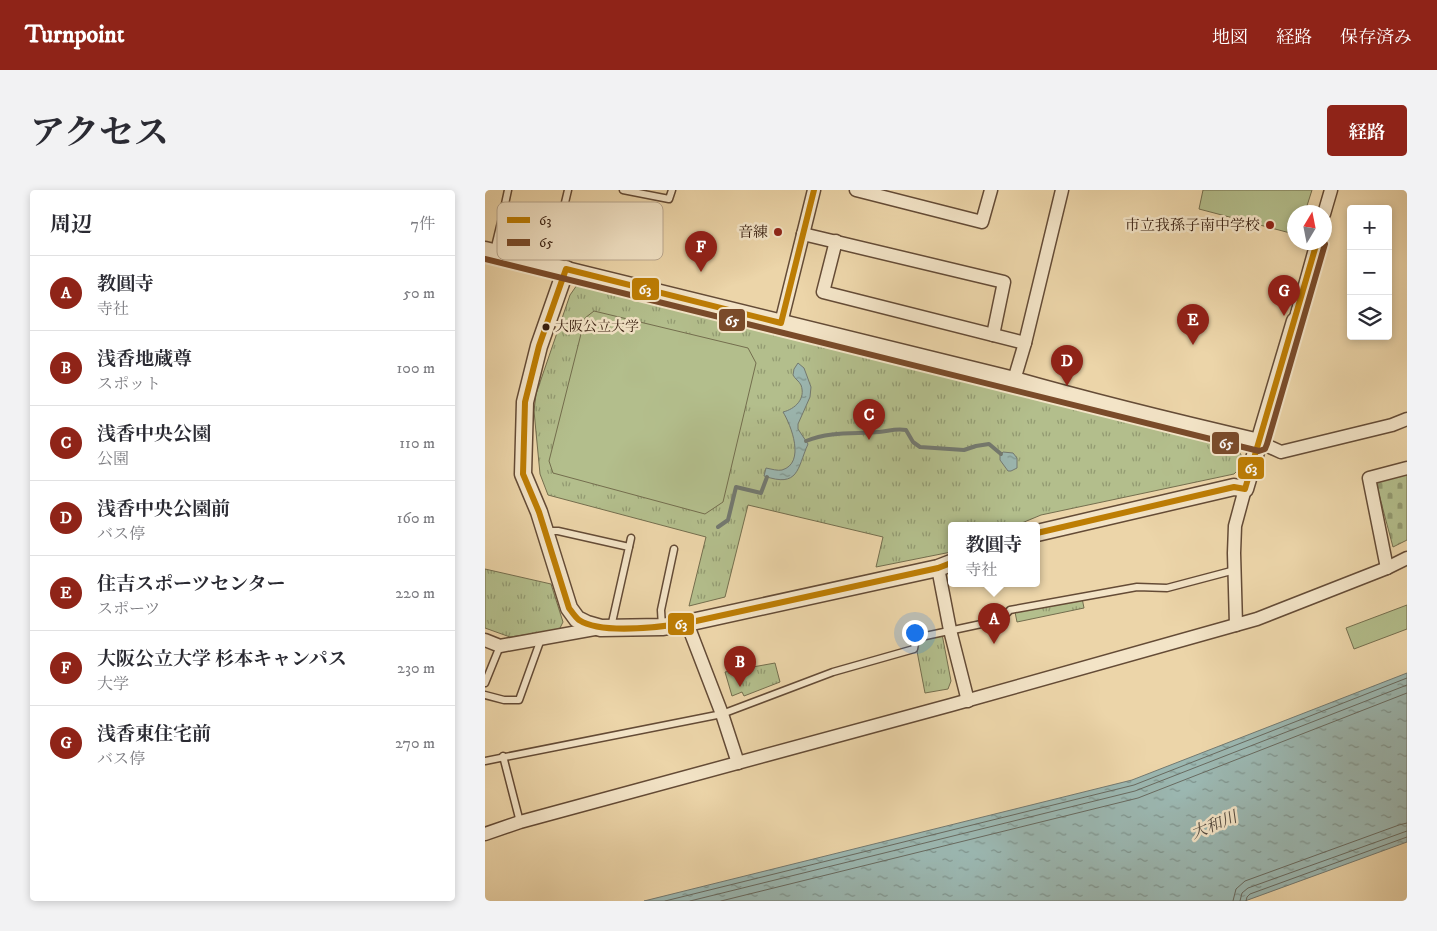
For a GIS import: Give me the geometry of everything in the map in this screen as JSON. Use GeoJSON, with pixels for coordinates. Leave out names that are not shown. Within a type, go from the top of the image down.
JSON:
{"type":"FeatureCollection","features":[{"type":"Feature","properties":{"kind":"street"},"geometry":{"type":"LineString","coordinates":[[781,323],[814,190]]}},
{"type":"Feature","properties":{"kind":"street"},"geometry":{"type":"LineString","coordinates":[[856,190],[982,222],[991,190]]}},
{"type":"Feature","properties":{"kind":"street"},"geometry":{"type":"LineString","coordinates":[[1014,380],[1025,343],[1062,190]]}},
{"type":"Feature","properties":{"kind":"street"},"geometry":{"type":"LineString","coordinates":[[1327,205],[1331,190]]}},
{"type":"Feature","properties":{"kind":"street"},"geometry":{"type":"LineString","coordinates":[[803,234],[1004,282],[993,335]]}},
{"type":"Feature","properties":{"kind":"street"},"geometry":{"type":"LineString","coordinates":[[836,241],[823,292],[1025,343]]}},
{"type":"Feature","properties":{"kind":"street"},"geometry":{"type":"LineString","coordinates":[[1236,625],[1235,526],[1315,250]]}},
{"type":"Feature","properties":{"kind":"street"},"geometry":{"type":"LineString","coordinates":[[528,260],[1014,380],[1103,405],[1259,442],[1281,452],[1392,425],[1407,419]]}},
{"type":"Feature","properties":{"kind":"street"},"geometry":{"type":"LineString","coordinates":[[566,269],[539,346],[525,402],[523,474],[539,512],[569,608],[577,619],[587,624],[605,628]]}},
{"type":"Feature","properties":{"kind":"street"},"geometry":{"type":"LineString","coordinates":[[1387,568],[1369,478],[1407,468]]}},
{"type":"Feature","properties":{"kind":"street"},"geometry":{"type":"LineString","coordinates":[[1040,532],[1234,487],[1245,489]]}},
{"type":"Feature","properties":{"kind":"street"},"geometry":{"type":"LineString","coordinates":[[485,834],[521,822],[968,701],[1257,619],[1387,568],[1407,558]]}},
{"type":"Feature","properties":{"kind":"street"},"geometry":{"type":"LineString","coordinates":[[485,640],[500,646],[605,628],[662,627],[687,623],[945,566],[950,630],[968,701]]}},
{"type":"Feature","properties":{"kind":"street"},"geometry":{"type":"LineString","coordinates":[[687,623],[722,714],[738,763]]}},
{"type":"Feature","properties":{"kind":"lane"},"geometry":{"type":"LineString","coordinates":[[623,190],[669,199],[672,190]]}},
{"type":"Feature","properties":{"kind":"lane"},"geometry":{"type":"LineString","coordinates":[[489,251],[497,231]]}},
{"type":"Feature","properties":{"kind":"lane"},"geometry":{"type":"LineString","coordinates":[[545,531],[558,531],[629,547]]}},
{"type":"Feature","properties":{"kind":"lane"},"geometry":{"type":"LineString","coordinates":[[605,628],[631,538]]}},
{"type":"Feature","properties":{"kind":"lane"},"geometry":{"type":"LineString","coordinates":[[662,627],[661,610],[675,549]]}},
{"type":"Feature","properties":{"kind":"lane"},"geometry":{"type":"LineString","coordinates":[[485,761],[722,714],[833,672],[914,649],[916,638],[1000,620],[1010,610],[1137,587],[1167,588],[1235,570]]}},
{"type":"Feature","properties":{"kind":"lane"},"geometry":{"type":"LineString","coordinates":[[485,695],[503,700],[519,700],[541,639]]}},
{"type":"Feature","properties":{"kind":"lane"},"geometry":{"type":"LineString","coordinates":[[485,683],[500,646]]}},
{"type":"Feature","properties":{"kind":"lane"},"geometry":{"type":"LineString","coordinates":[[503,756],[521,822]]}},
{"type":"Feature","properties":{"kind":"green space","name":"市立我孫子南中学校"},"geometry":{"type":"Polygon","coordinates":[[[1203,190],[1312,190],[1307,205],[1287,205],[1287,232],[1199,209],[1203,190]]]}},
{"type":"Feature","properties":{"kind":"green space"},"geometry":{"type":"Polygon","coordinates":[[[589,283],[1238,450],[1243,458],[1240,468],[1234,474],[1041,515],[1024,522],[948,522],[948,553],[876,567],[883,537],[748,505],[725,597],[689,606],[706,537],[548,495],[540,474],[534,411],[536,394],[570,295],[577,285],[589,283]]]}},
{"type":"Feature","properties":{"kind":"green space"},"geometry":{"type":"Polygon","coordinates":[[[594,311],[748,348],[756,363],[723,502],[705,514],[553,473],[549,461],[585,318],[594,311]]]}},
{"type":"Feature","properties":{"kind":"green space"},"geometry":{"type":"Polygon","coordinates":[[[1407,473],[1407,540],[1393,547],[1376,483],[1380,480],[1407,473]]]}},
{"type":"Feature","properties":{"kind":"green space"},"geometry":{"type":"Polygon","coordinates":[[[485,569],[551,584],[563,622],[559,630],[510,637],[485,628],[485,569]]]}},
{"type":"Feature","properties":{"kind":"green space"},"geometry":{"type":"Polygon","coordinates":[[[1082,598],[1084,608],[1017,622],[1015,612],[1082,598]]]}},
{"type":"Feature","properties":{"kind":"green space"},"geometry":{"type":"Polygon","coordinates":[[[1407,605],[1407,629],[1354,649],[1346,628],[1407,605]]]}},
{"type":"Feature","properties":{"kind":"green space"},"geometry":{"type":"Polygon","coordinates":[[[942,634],[951,681],[948,689],[925,693],[916,646],[920,640],[942,634]]]}},
{"type":"Feature","properties":{"kind":"green space"},"geometry":{"type":"Polygon","coordinates":[[[775,663],[780,682],[744,696],[742,692],[732,696],[725,672],[775,663]]]}},
{"type":"Feature","properties":{"kind":"water"},"geometry":{"type":"Polygon","coordinates":[[[798,363],[804,368],[811,387],[810,397],[798,424],[798,429],[808,444],[795,474],[784,480],[775,479],[764,476],[766,468],[782,470],[789,466],[795,452],[793,434],[783,412],[795,406],[801,399],[801,385],[793,375],[798,363]]]}},
{"type":"Feature","properties":{"kind":"water"},"geometry":{"type":"Polygon","coordinates":[[[1003,452],[1013,453],[1017,458],[1017,468],[1008,471],[1000,460],[1000,455],[1003,452]]]}},
{"type":"Feature","properties":{"kind":"water","name":"大和川"},"geometry":{"type":"Polygon","coordinates":[[[1407,673],[1407,842],[1245,901],[644,901],[1132,780],[1407,673]]]}},
{"type":"Feature","properties":{"kind":"waterway"},"geometry":{"type":"LineString","coordinates":[[806,441],[833,434],[902,429],[906,430],[913,442],[920,447],[964,450],[989,444],[1001,454]]}},
{"type":"Feature","properties":{"kind":"waterway"},"geometry":{"type":"LineString","coordinates":[[718,527],[728,520],[736,487],[761,493],[767,477]]}},
{"type":"Feature","properties":{"kind":"transit line","name":"63"},"geometry":{"type":"LineString","coordinates":[[814,190],[781,323],[566,269],[539,346],[525,402],[523,474],[539,512],[569,608],[579,620],[589,625],[616,629],[662,626],[687,623],[938,568],[948,564]]}},
{"type":"Feature","properties":{"kind":"transit line","name":"63"},"geometry":{"type":"LineString","coordinates":[[1040,532],[1234,487],[1245,489],[1315,250]]}},
{"type":"Feature","properties":{"kind":"transit line","name":"65"},"geometry":{"type":"LineString","coordinates":[[485,259],[1259,451],[1265,449],[1267,444],[1323,250]]}},
{"type":"Feature","properties":{"kind":"place","name":"市立我孫子南中学校"},"geometry":{"type":"Point","coordinates":[1270,225]}},
{"type":"Feature","properties":{"kind":"place","name":"音練"},"geometry":{"type":"Point","coordinates":[778,232]}},
{"type":"Feature","properties":{"kind":"place","name":"大阪公立大学 杉本キャンパス"},"geometry":{"type":"Point","coordinates":[701,272]}},
{"type":"Feature","properties":{"kind":"place","name":"浅香東住宅前"},"geometry":{"type":"Point","coordinates":[1284,316]}},
{"type":"Feature","properties":{"kind":"place","name":"大阪公立大学"},"geometry":{"type":"Point","coordinates":[546,327]}},
{"type":"Feature","properties":{"kind":"place","name":"住吉スポーツセンター"},"geometry":{"type":"Point","coordinates":[1193,345]}},
{"type":"Feature","properties":{"kind":"place","name":"浅香中央公園前"},"geometry":{"type":"Point","coordinates":[1067,386]}},
{"type":"Feature","properties":{"kind":"place","name":"浅香中央公園"},"geometry":{"type":"Point","coordinates":[869,440]}},
{"type":"Feature","properties":{"kind":"place","name":"教圓寺"},"geometry":{"type":"Point","coordinates":[994,644]}},
{"type":"Feature","properties":{"kind":"place","name":"浅香地蔵尊"},"geometry":{"type":"Point","coordinates":[740,687]}}]}
